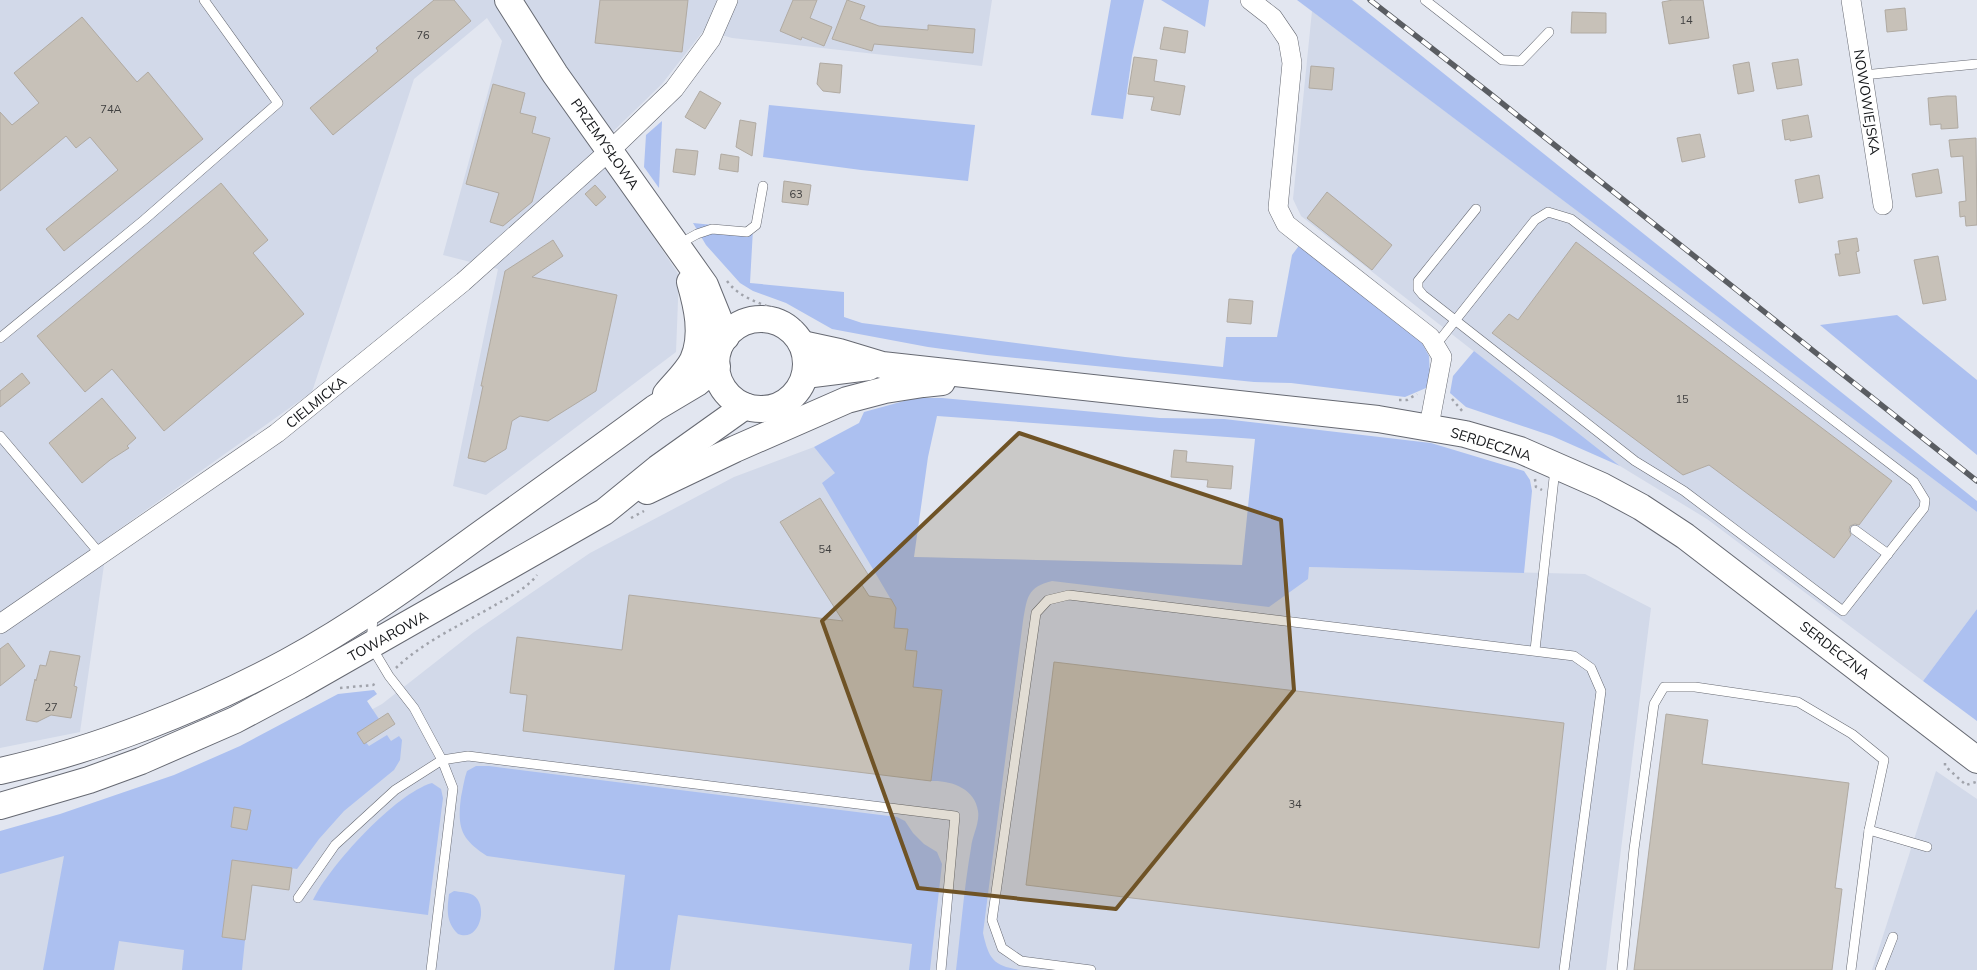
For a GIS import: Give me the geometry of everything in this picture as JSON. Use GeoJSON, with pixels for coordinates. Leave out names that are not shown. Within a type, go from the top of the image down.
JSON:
{"type":"FeatureCollection","features":[{"type":"Feature","properties":{"kind":"street","name":"PRZEMYSŁOWA"},"geometry":{"type":"LineString","coordinates":[[508,0],[555,74],[679,250],[714,281],[752,321]]}},
{"type":"Feature","properties":{"kind":"street","name":"CIELMICKA"},"geometry":{"type":"LineString","coordinates":[[0,624],[270,438],[318,402],[463,282],[610,150],[674,89],[711,39],[728,0]]}},
{"type":"Feature","properties":{"kind":"street"},"geometry":{"type":"LineString","coordinates":[[1250,0],[1273,18],[1288,40],[1292,63],[1278,208],[1286,224],[1430,337],[1442,357],[1429,426]]}},
{"type":"Feature","properties":{"kind":"street","name":"NOWOWIEJSKA"},"geometry":{"type":"LineString","coordinates":[[1851,0],[1883,205]]}},
{"type":"Feature","properties":{"kind":"street"},"geometry":{"type":"LineString","coordinates":[[655,408],[693,359],[699,336],[698,309],[679,250]]}},
{"type":"Feature","properties":{"kind":"street","name":"PRZEMYSŁOWA"},"geometry":{"type":"LineString","coordinates":[[714,281],[726,337]]}},
{"type":"Feature","properties":{"kind":"street"},"geometry":{"type":"LineString","coordinates":[[804,335],[807,365],[800,387],[793,397],[782,404],[758,409],[736,402],[725,390],[718,376],[716,366],[721,346],[726,337],[742,324],[764,320],[775,322],[795,334],[804,335],[839,352],[882,365],[1008,378]]}},
{"type":"Feature","properties":{"kind":"street"},"geometry":{"type":"LineString","coordinates":[[805,375],[882,365]]}},
{"type":"Feature","properties":{"kind":"street","name":"TOWAROWA"},"geometry":{"type":"LineString","coordinates":[[0,771],[22,766],[130,732],[225,693],[287,662],[374,611],[655,408],[697,383],[716,366]]}},
{"type":"Feature","properties":{"kind":"street"},"geometry":{"type":"LineString","coordinates":[[614,517],[735,449],[847,400],[884,390],[922,384],[1008,378]]}},
{"type":"Feature","properties":{"kind":"street","name":"SERDECZNA"},"geometry":{"type":"LineString","coordinates":[[1008,378],[1429,426],[1520,450],[1545,471],[1602,486],[1641,507],[1685,536],[1977,760]]}},
{"type":"Feature","properties":{"kind":"street","name":"TOWAROWA"},"geometry":{"type":"LineString","coordinates":[[0,806],[89,780],[180,745],[251,711],[614,517],[658,468],[745,406]]}},
{"type":"Feature","properties":{"kind":"lane"},"geometry":{"type":"LineString","coordinates":[[0,338],[144,220],[278,103],[204,0]]}},
{"type":"Feature","properties":{"kind":"lane"},"geometry":{"type":"LineString","coordinates":[[1425,0],[1502,60],[1521,61],[1549,32]]}},
{"type":"Feature","properties":{"kind":"lane"},"geometry":{"type":"LineString","coordinates":[[1863,75],[1977,64]]}},
{"type":"Feature","properties":{"kind":"lane"},"geometry":{"type":"LineString","coordinates":[[679,250],[697,234],[712,229],[747,232],[756,225],[763,186]]}},
{"type":"Feature","properties":{"kind":"lane"},"geometry":{"type":"LineString","coordinates":[[1435,346],[1456,320],[1535,220],[1548,212],[1571,219],[1914,482],[1924,500],[1924,508],[1843,611],[1684,491],[1636,461],[1456,320],[1423,295],[1418,289],[1418,281],[1476,209]]}},
{"type":"Feature","properties":{"kind":"lane"},"geometry":{"type":"LineString","coordinates":[[0,436],[101,555]]}},
{"type":"Feature","properties":{"kind":"lane"},"geometry":{"type":"LineString","coordinates":[[1535,650],[1552,494],[1545,471]]}},
{"type":"Feature","properties":{"kind":"lane"},"geometry":{"type":"LineString","coordinates":[[1855,530],[1888,554]]}},
{"type":"Feature","properties":{"kind":"lane"},"geometry":{"type":"LineString","coordinates":[[1091,970],[1021,961],[1002,948],[992,920],[1036,613],[1048,600],[1069,595],[1535,650],[1574,656],[1591,668],[1601,691],[1564,970]]}},
{"type":"Feature","properties":{"kind":"lane"},"geometry":{"type":"LineString","coordinates":[[374,611],[371,646],[389,676],[414,708],[442,760],[453,788],[431,970]]}},
{"type":"Feature","properties":{"kind":"lane"},"geometry":{"type":"LineString","coordinates":[[1622,970],[1634,849],[1654,704],[1664,687],[1695,687],[1798,702],[1852,734],[1884,760],[1869,830],[1851,970]]}},
{"type":"Feature","properties":{"kind":"lane"},"geometry":{"type":"LineString","coordinates":[[298,898],[335,845],[395,790],[442,760],[468,756],[955,816],[941,970]]}},
{"type":"Feature","properties":{"kind":"lane"},"geometry":{"type":"LineString","coordinates":[[1869,830],[1927,847]]}},
{"type":"Feature","properties":{"kind":"lane"},"geometry":{"type":"LineString","coordinates":[[1880,970],[1893,937]]}},
{"type":"Feature","properties":{"kind":"path"},"geometry":{"type":"LineString","coordinates":[[714,281],[744,297],[783,311],[804,335]]}},
{"type":"Feature","properties":{"kind":"path"},"geometry":{"type":"LineString","coordinates":[[1545,471],[1536,487],[1552,494]]}},
{"type":"Feature","properties":{"kind":"path"},"geometry":{"type":"LineString","coordinates":[[614,517],[649,508]]}},
{"type":"Feature","properties":{"kind":"path"},"geometry":{"type":"LineString","coordinates":[[389,676],[411,654],[511,596],[531,583],[539,573]]}},
{"type":"Feature","properties":{"kind":"path"},"geometry":{"type":"LineString","coordinates":[[1946,761],[1945,766],[1966,785],[1977,782]]}},
{"type":"Feature","properties":{"kind":"highlighted area"},"geometry":{"type":"Polygon","coordinates":[[[1019,433],[1281,520],[1294,690],[1116,909],[918,888],[822,621],[1019,433]]]}},
{"type":"Feature","properties":{"kind":"shaded area"},"geometry":{"type":"Polygon","coordinates":[[[0,0],[992,0],[982,66],[732,38],[704,30],[662,84],[595,149],[679,275],[676,352],[486,495],[453,486],[498,269],[443,255],[502,41],[487,18],[414,79],[312,392],[108,537],[80,732],[0,748],[0,0]]]}},
{"type":"Feature","properties":{"kind":"shaded area"},"geometry":{"type":"Polygon","coordinates":[[[1111,0],[1144,0],[1132,56],[1123,119],[1091,115],[1111,0]]]}},
{"type":"Feature","properties":{"kind":"shaded area"},"geometry":{"type":"Polygon","coordinates":[[[1161,0],[1209,0],[1205,27],[1161,0]]]}},
{"type":"Feature","properties":{"kind":"shaded area"},"geometry":{"type":"Polygon","coordinates":[[[1297,0],[1352,0],[1977,501],[1977,512],[1297,0]]]}},
{"type":"Feature","properties":{"kind":"shaded area"},"geometry":{"type":"Polygon","coordinates":[[[1312,11],[1977,512],[1977,609],[1923,681],[1707,519],[1620,466],[1301,216],[1293,199],[1312,11]]]}},
{"type":"Feature","properties":{"kind":"shaded area"},"geometry":{"type":"Polygon","coordinates":[[[769,105],[975,125],[968,181],[861,170],[763,157],[769,105]]]}},
{"type":"Feature","properties":{"kind":"shaded area"},"geometry":{"type":"Polygon","coordinates":[[[662,121],[659,188],[644,167],[646,135],[662,121]]]}},
{"type":"Feature","properties":{"kind":"shaded area"},"geometry":{"type":"Polygon","coordinates":[[[693,223],[753,229],[750,283],[844,292],[844,317],[862,323],[1125,357],[1223,367],[1226,337],[1277,337],[1292,255],[1301,243],[1417,334],[1429,356],[1430,377],[1426,388],[1405,397],[1291,383],[1254,382],[987,355],[928,347],[832,329],[786,303],[753,291],[740,283],[706,245],[693,223]]]}},
{"type":"Feature","properties":{"kind":"shaded area"},"geometry":{"type":"Polygon","coordinates":[[[1897,315],[1977,380],[1977,455],[1820,325],[1897,315]]]}},
{"type":"Feature","properties":{"kind":"shaded area"},"geometry":{"type":"Polygon","coordinates":[[[1474,351],[1620,466],[1552,436],[1466,407],[1450,393],[1453,376],[1474,351]]]}},
{"type":"Feature","properties":{"kind":"shaded area"},"geometry":{"type":"Polygon","coordinates":[[[915,398],[942,398],[1160,418],[1224,419],[1431,443],[1524,471],[1530,480],[1532,491],[1524,573],[1309,567],[1308,579],[1269,607],[1052,581],[1037,587],[1027,600],[1023,621],[983,933],[988,950],[994,960],[999,964],[1021,970],[956,970],[964,893],[972,843],[978,820],[976,803],[967,791],[960,787],[946,782],[931,781],[942,691],[913,687],[917,651],[905,650],[907,629],[894,628],[896,608],[822,483],[835,473],[814,447],[859,423],[864,412],[915,398]],[[937,416],[928,457],[914,557],[1242,565],[1255,439],[937,416]]]}},
{"type":"Feature","properties":{"kind":"shaded area"},"geometry":{"type":"Polygon","coordinates":[[[814,447],[914,557],[1585,574],[1651,608],[1606,970],[0,970],[0,864],[233,785],[382,704],[474,632],[590,553],[734,477],[814,447]]]}},
{"type":"Feature","properties":{"kind":"shaded area"},"geometry":{"type":"Polygon","coordinates":[[[1977,609],[1977,721],[1923,681],[1977,609]]]}},
{"type":"Feature","properties":{"kind":"shaded area"},"geometry":{"type":"Polygon","coordinates":[[[374,690],[377,694],[367,701],[379,719],[358,733],[369,746],[387,735],[391,741],[399,736],[402,740],[400,760],[394,770],[344,811],[319,839],[297,869],[232,860],[222,937],[245,940],[242,970],[182,970],[184,950],[119,941],[114,970],[43,970],[64,856],[0,874],[0,831],[60,814],[174,775],[240,746],[338,694],[374,690]]]}},
{"type":"Feature","properties":{"kind":"shaded area"},"geometry":{"type":"Polygon","coordinates":[[[476,766],[489,766],[897,817],[905,821],[924,844],[937,852],[942,864],[930,970],[909,970],[912,944],[678,915],[670,970],[614,970],[625,875],[487,856],[478,850],[466,838],[460,817],[461,797],[466,774],[467,771],[476,766]]]}},
{"type":"Feature","properties":{"kind":"shaded area"},"geometry":{"type":"Polygon","coordinates":[[[1936,771],[1977,799],[1977,970],[1872,970],[1936,771]]]}},
{"type":"Feature","properties":{"kind":"shaded area"},"geometry":{"type":"Polygon","coordinates":[[[432,783],[441,789],[443,798],[428,915],[313,900],[333,869],[365,832],[400,801],[432,783]]]}},
{"type":"Feature","properties":{"kind":"shaded area"},"geometry":{"type":"Polygon","coordinates":[[[454,891],[473,895],[478,900],[481,914],[480,922],[472,933],[466,935],[458,934],[451,925],[448,911],[449,894],[454,891]]]}},
{"type":"Feature","properties":{"kind":"building"},"geometry":{"type":"Polygon","coordinates":[[[434,0],[454,0],[471,21],[333,135],[310,108],[378,51],[376,48],[434,0]]]}},
{"type":"Feature","properties":{"kind":"building"},"geometry":{"type":"Polygon","coordinates":[[[600,0],[688,0],[682,52],[595,43],[600,0]]]}},
{"type":"Feature","properties":{"kind":"building"},"geometry":{"type":"Polygon","coordinates":[[[793,0],[817,0],[810,18],[832,27],[824,46],[802,37],[801,40],[780,31],[793,0]]]}},
{"type":"Feature","properties":{"kind":"building"},"geometry":{"type":"Polygon","coordinates":[[[847,0],[865,6],[860,19],[879,26],[928,30],[928,25],[975,29],[973,53],[874,44],[872,51],[832,39],[847,0]]]}},
{"type":"Feature","properties":{"kind":"building"},"geometry":{"type":"Polygon","coordinates":[[[1703,0],[1709,38],[1669,44],[1662,2],[1703,0]]]}},
{"type":"Feature","properties":{"kind":"building"},"geometry":{"type":"Polygon","coordinates":[[[1905,8],[1907,30],[1887,32],[1885,10],[1905,8]]]}},
{"type":"Feature","properties":{"kind":"building"},"geometry":{"type":"Polygon","coordinates":[[[1572,12],[1606,13],[1606,33],[1571,33],[1572,12]]]}},
{"type":"Feature","properties":{"kind":"building"},"geometry":{"type":"Polygon","coordinates":[[[82,17],[137,82],[148,72],[203,139],[64,251],[46,229],[118,170],[90,137],[76,148],[66,136],[0,191],[0,112],[12,125],[39,103],[14,73],[82,17]]]}},
{"type":"Feature","properties":{"kind":"building"},"geometry":{"type":"Polygon","coordinates":[[[1164,27],[1188,31],[1185,53],[1160,49],[1164,27]]]}},
{"type":"Feature","properties":{"kind":"building"},"geometry":{"type":"Polygon","coordinates":[[[1134,57],[1157,60],[1154,81],[1185,86],[1180,115],[1151,110],[1154,97],[1128,94],[1134,57]]]}},
{"type":"Feature","properties":{"kind":"building"},"geometry":{"type":"Polygon","coordinates":[[[1798,59],[1802,85],[1777,89],[1772,63],[1798,59]]]}},
{"type":"Feature","properties":{"kind":"building"},"geometry":{"type":"Polygon","coordinates":[[[1749,62],[1754,91],[1738,94],[1733,65],[1749,62]]]}},
{"type":"Feature","properties":{"kind":"building"},"geometry":{"type":"Polygon","coordinates":[[[820,63],[842,65],[840,93],[823,91],[817,84],[820,63]]]}},
{"type":"Feature","properties":{"kind":"building"},"geometry":{"type":"Polygon","coordinates":[[[1311,66],[1334,68],[1332,90],[1309,88],[1311,66]]]}},
{"type":"Feature","properties":{"kind":"building"},"geometry":{"type":"Polygon","coordinates":[[[493,84],[525,93],[520,113],[536,117],[532,133],[550,138],[532,202],[503,226],[490,222],[499,193],[466,184],[493,84]]]}},
{"type":"Feature","properties":{"kind":"building"},"geometry":{"type":"Polygon","coordinates":[[[700,91],[721,103],[705,129],[685,117],[700,91]]]}},
{"type":"Feature","properties":{"kind":"building"},"geometry":{"type":"Polygon","coordinates":[[[1956,96],[1958,128],[1941,129],[1941,124],[1930,125],[1928,98],[1956,96]]]}},
{"type":"Feature","properties":{"kind":"building"},"geometry":{"type":"Polygon","coordinates":[[[1808,115],[1812,137],[1790,141],[1790,139],[1785,140],[1782,120],[1808,115]]]}},
{"type":"Feature","properties":{"kind":"building"},"geometry":{"type":"Polygon","coordinates":[[[740,120],[756,123],[752,156],[736,147],[740,120]]]}},
{"type":"Feature","properties":{"kind":"building"},"geometry":{"type":"Polygon","coordinates":[[[1700,134],[1705,157],[1682,162],[1677,138],[1700,134]]]}},
{"type":"Feature","properties":{"kind":"building"},"geometry":{"type":"Polygon","coordinates":[[[1976,138],[1977,225],[1966,226],[1965,216],[1960,217],[1959,202],[1966,201],[1963,156],[1951,157],[1949,140],[1976,138]]]}},
{"type":"Feature","properties":{"kind":"building"},"geometry":{"type":"Polygon","coordinates":[[[676,149],[698,151],[695,175],[673,172],[676,149]]]}},
{"type":"Feature","properties":{"kind":"building"},"geometry":{"type":"Polygon","coordinates":[[[721,154],[739,157],[738,172],[719,169],[721,154]]]}},
{"type":"Feature","properties":{"kind":"building"},"geometry":{"type":"Polygon","coordinates":[[[1938,169],[1942,193],[1916,197],[1912,174],[1938,169]]]}},
{"type":"Feature","properties":{"kind":"building"},"geometry":{"type":"Polygon","coordinates":[[[1819,175],[1823,198],[1799,203],[1795,180],[1819,175]]]}},
{"type":"Feature","properties":{"kind":"building"},"geometry":{"type":"Polygon","coordinates":[[[784,181],[811,185],[808,205],[782,202],[784,181]]]}},
{"type":"Feature","properties":{"kind":"building"},"geometry":{"type":"Polygon","coordinates":[[[221,183],[268,240],[253,253],[304,314],[164,431],[112,369],[85,392],[37,336],[221,183]]]}},
{"type":"Feature","properties":{"kind":"building"},"geometry":{"type":"Polygon","coordinates":[[[595,185],[606,197],[596,206],[585,194],[595,185]]]}},
{"type":"Feature","properties":{"kind":"building"},"geometry":{"type":"Polygon","coordinates":[[[1327,192],[1392,245],[1372,270],[1307,218],[1327,192]]]}},
{"type":"Feature","properties":{"kind":"building"},"geometry":{"type":"Polygon","coordinates":[[[1857,238],[1859,251],[1856,252],[1860,273],[1839,276],[1835,254],[1840,254],[1838,241],[1857,238]]]}},
{"type":"Feature","properties":{"kind":"building"},"geometry":{"type":"Polygon","coordinates":[[[553,240],[563,256],[532,277],[617,295],[596,391],[548,421],[520,416],[512,421],[506,449],[485,462],[468,458],[505,271],[553,240]]]}},
{"type":"Feature","properties":{"kind":"building"},"geometry":{"type":"Polygon","coordinates":[[[1576,242],[1892,481],[1859,525],[1850,526],[1851,535],[1834,558],[1709,465],[1683,475],[1492,333],[1509,314],[1518,320],[1576,242]]]}},
{"type":"Feature","properties":{"kind":"building"},"geometry":{"type":"Polygon","coordinates":[[[1938,256],[1946,300],[1923,304],[1914,260],[1938,256]]]}},
{"type":"Feature","properties":{"kind":"building"},"geometry":{"type":"Polygon","coordinates":[[[1229,299],[1253,301],[1251,324],[1227,322],[1229,299]]]}},
{"type":"Feature","properties":{"kind":"building"},"geometry":{"type":"Polygon","coordinates":[[[22,373],[30,383],[0,407],[0,391],[22,373]]]}},
{"type":"Feature","properties":{"kind":"building"},"geometry":{"type":"Polygon","coordinates":[[[102,398],[136,438],[127,446],[129,448],[110,460],[82,483],[49,443],[102,398]]]}},
{"type":"Feature","properties":{"kind":"building"},"geometry":{"type":"Polygon","coordinates":[[[1174,450],[1187,451],[1186,462],[1233,466],[1231,489],[1207,487],[1208,480],[1171,477],[1174,450]]]}},
{"type":"Feature","properties":{"kind":"building"},"geometry":{"type":"Polygon","coordinates":[[[820,498],[869,576],[860,582],[869,596],[891,599],[896,608],[894,628],[908,629],[905,650],[917,651],[913,687],[942,690],[931,781],[523,731],[527,695],[510,693],[517,637],[622,650],[629,595],[843,621],[780,522],[820,498]]]}},
{"type":"Feature","properties":{"kind":"building"},"geometry":{"type":"Polygon","coordinates":[[[8,643],[25,666],[0,686],[0,649],[8,643]]]}},
{"type":"Feature","properties":{"kind":"building"},"geometry":{"type":"Polygon","coordinates":[[[50,651],[80,656],[74,686],[77,687],[71,718],[51,715],[37,722],[26,720],[35,679],[36,681],[40,665],[46,666],[50,651]]]}},
{"type":"Feature","properties":{"kind":"building"},"geometry":{"type":"Polygon","coordinates":[[[1054,662],[1564,723],[1539,948],[1026,885],[1054,662]]]}},
{"type":"Feature","properties":{"kind":"building"},"geometry":{"type":"Polygon","coordinates":[[[388,713],[395,724],[364,744],[357,733],[388,713]]]}},
{"type":"Feature","properties":{"kind":"building"},"geometry":{"type":"Polygon","coordinates":[[[1666,714],[1708,720],[1702,764],[1849,783],[1835,888],[1842,889],[1832,970],[1634,970],[1666,714]]]}},
{"type":"Feature","properties":{"kind":"building"},"geometry":{"type":"Polygon","coordinates":[[[234,807],[251,810],[247,830],[231,827],[234,807]]]}},
{"type":"Feature","properties":{"kind":"building"},"geometry":{"type":"Polygon","coordinates":[[[232,860],[292,868],[289,890],[252,885],[245,940],[222,937],[232,860]]]}},
{"type":"Feature","properties":{"kind":"railway"},"geometry":{"type":"LineString","coordinates":[[1370,0],[1977,481]]}}]}
